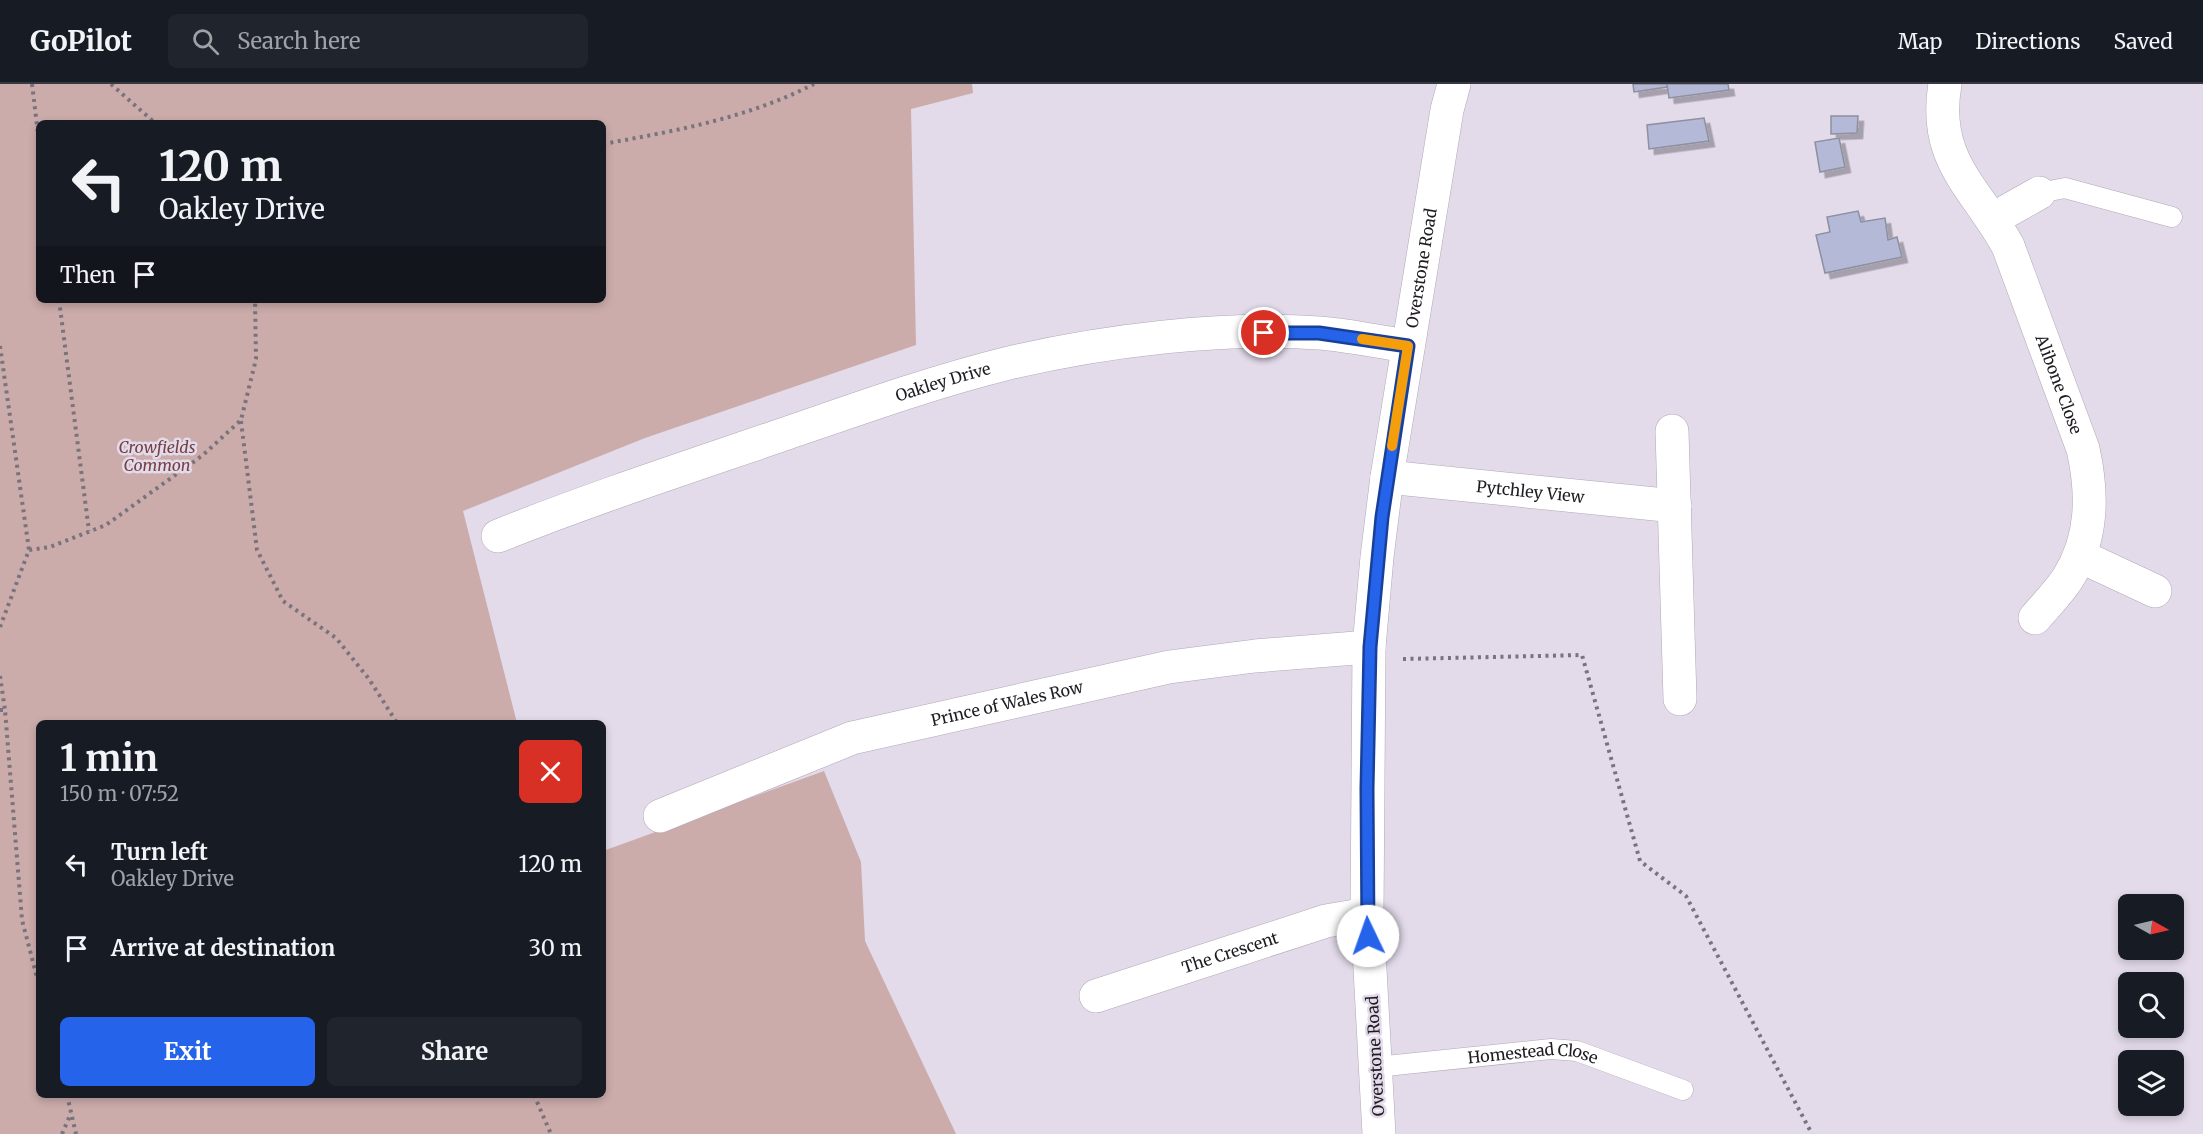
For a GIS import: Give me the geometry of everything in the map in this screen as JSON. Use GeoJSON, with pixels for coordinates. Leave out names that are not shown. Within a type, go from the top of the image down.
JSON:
{"type":"FeatureCollection","features":[{"type":"Feature","properties":{"kind":"street","name":"Overstone Road"},"geometry":{"type":"LineString","coordinates":[[1379,1134],[1367,914],[1369,653],[1377,556],[1387,477],[1447,110],[1454,84]]}},
{"type":"Feature","properties":{"kind":"street","name":"Alibone Close"},"geometry":{"type":"LineString","coordinates":[[1945,84],[1941,104],[1943,129],[1949,153],[1962,178],[1993,219],[2008,246],[2083,449],[2090,480],[2086,533],[2080,556],[2067,580],[2035,618]]}},
{"type":"Feature","properties":{"kind":"street"},"geometry":{"type":"LineString","coordinates":[[1993,219],[2039,193]]}},
{"type":"Feature","properties":{"kind":"street","name":"Oakley Drive"},"geometry":{"type":"LineString","coordinates":[[498,536],[572,507],[888,399],[1009,363],[1090,347],[1178,336],[1246,332],[1319,333],[1408,346]]}},
{"type":"Feature","properties":{"kind":"street"},"geometry":{"type":"LineString","coordinates":[[1672,431],[1680,699]]}},
{"type":"Feature","properties":{"kind":"street","name":"Pytchley View"},"geometry":{"type":"LineString","coordinates":[[1387,477],[1675,506]]}},
{"type":"Feature","properties":{"kind":"street"},"geometry":{"type":"LineString","coordinates":[[2080,556],[2155,591]]}},
{"type":"Feature","properties":{"kind":"street","name":"Prince of Wales Row"},"geometry":{"type":"LineString","coordinates":[[660,816],[852,738],[1168,667],[1255,656],[1369,653]]}},
{"type":"Feature","properties":{"kind":"street","name":"The Crescent"},"geometry":{"type":"LineString","coordinates":[[1096,996],[1326,921],[1367,914]]}},
{"type":"Feature","properties":{"kind":"lane"},"geometry":{"type":"LineString","coordinates":[[2039,193],[2065,188],[2172,218]]}},
{"type":"Feature","properties":{"kind":"lane","name":"Homestead Close"},"geometry":{"type":"LineString","coordinates":[[1376,1067],[1551,1049],[1577,1051],[1683,1090]]}},
{"type":"Feature","properties":{"kind":"path"},"geometry":{"type":"LineString","coordinates":[[32,84],[36,120]]}},
{"type":"Feature","properties":{"kind":"path"},"geometry":{"type":"LineString","coordinates":[[111,84],[152,120]]}},
{"type":"Feature","properties":{"kind":"path"},"geometry":{"type":"LineString","coordinates":[[606,143],[734,117],[786,98],[814,84]]}},
{"type":"Feature","properties":{"kind":"path"},"geometry":{"type":"LineString","coordinates":[[59,303],[89,532]]}},
{"type":"Feature","properties":{"kind":"path"},"geometry":{"type":"LineString","coordinates":[[255,303],[256,359],[241,420],[257,550],[283,601],[336,638],[369,679],[395,720]]}},
{"type":"Feature","properties":{"kind":"path"},"geometry":{"type":"LineString","coordinates":[[0,346],[29,550],[1,623]]}},
{"type":"Feature","properties":{"kind":"path"},"geometry":{"type":"LineString","coordinates":[[29,550],[50,547],[106,525],[203,455],[241,420]]}},
{"type":"Feature","properties":{"kind":"path"},"geometry":{"type":"LineString","coordinates":[[1369,653],[1582,655],[1640,861],[1686,896],[1812,1134]]}},
{"type":"Feature","properties":{"kind":"path"},"geometry":{"type":"LineString","coordinates":[[0,676],[22,920],[36,974]]}},
{"type":"Feature","properties":{"kind":"path"},"geometry":{"type":"LineString","coordinates":[[68,1098],[76,1134]]}},
{"type":"Feature","properties":{"kind":"path"},"geometry":{"type":"LineString","coordinates":[[535,1098],[551,1134]]}},
{"type":"Feature","properties":{"kind":"path"},"geometry":{"type":"LineString","coordinates":[[62,1134],[71,1113]]}},
{"type":"Feature","properties":{"kind":"green space","name":"Crowfields Common"},"geometry":{"type":"Polygon","coordinates":[[[0,84],[972,84],[973,93],[911,109],[916,345],[645,438],[463,511],[516,720],[36,720],[36,1098],[606,1098],[606,850],[824,771],[861,862],[865,941],[956,1134],[0,1134],[0,84]]]}},
{"type":"Feature","properties":{"kind":"building"},"geometry":{"type":"Polygon","coordinates":[[[1633,84],[1667,84],[1667,87],[1634,92],[1633,84]]]}},
{"type":"Feature","properties":{"kind":"building"},"geometry":{"type":"Polygon","coordinates":[[[1667,84],[1728,84],[1729,90],[1669,98],[1667,84]]]}},
{"type":"Feature","properties":{"kind":"building"},"geometry":{"type":"Polygon","coordinates":[[[1831,116],[1858,116],[1857,133],[1831,134],[1831,116]]]}},
{"type":"Feature","properties":{"kind":"building"},"geometry":{"type":"Polygon","coordinates":[[[1704,118],[1709,141],[1649,149],[1647,125],[1704,118]]]}},
{"type":"Feature","properties":{"kind":"building"},"geometry":{"type":"Polygon","coordinates":[[[1839,138],[1845,167],[1820,172],[1815,142],[1839,138]]]}},
{"type":"Feature","properties":{"kind":"building"},"geometry":{"type":"Polygon","coordinates":[[[1858,211],[1861,222],[1885,218],[1888,240],[1897,237],[1902,257],[1825,273],[1816,235],[1830,232],[1827,217],[1858,211]]]}},
{"type":"Feature","properties":{"kind":"slow traffic"},"geometry":{"type":"LineString","coordinates":[[1362,339],[1408,346],[1392,446]]}},
{"type":"Feature","properties":{"kind":"route"},"geometry":{"type":"LineString","coordinates":[[1264,333],[1319,333],[1408,346],[1377,556],[1370,647],[1367,789],[1368,936]]}}]}
